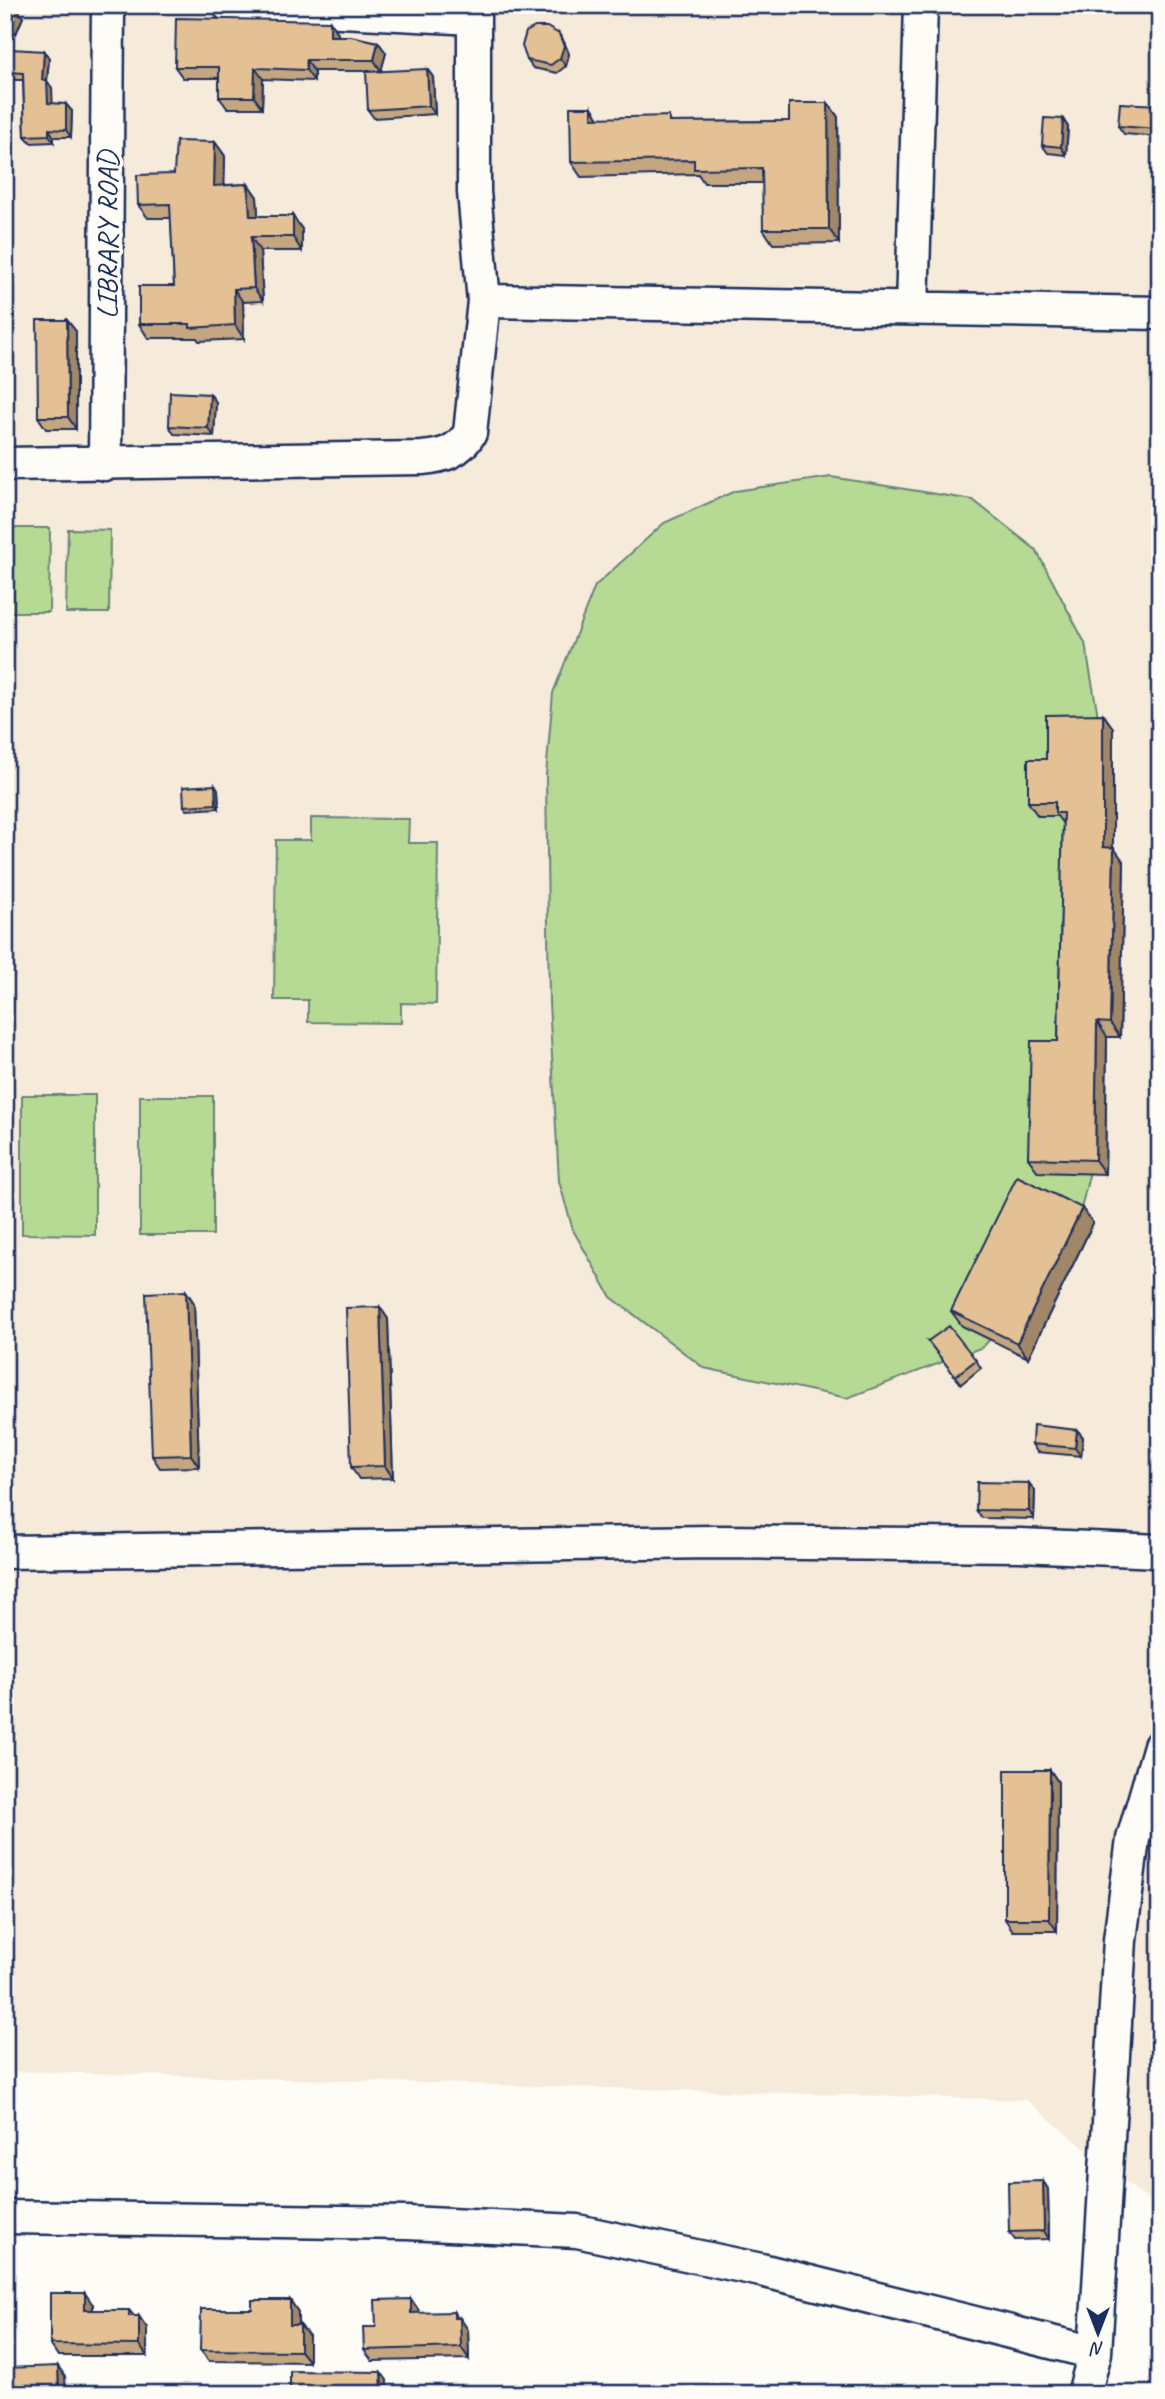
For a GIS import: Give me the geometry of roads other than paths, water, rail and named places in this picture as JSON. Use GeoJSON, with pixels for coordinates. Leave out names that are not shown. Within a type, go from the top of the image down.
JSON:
{"type":"FeatureCollection","features":[{"type":"Feature","properties":{"kind":"street","name":"LIBRARY ROAD"},"geometry":{"type":"LineString","coordinates":[[105,464],[108,5]]}},
{"type":"Feature","properties":{"kind":"street"},"geometry":{"type":"LineString","coordinates":[[5,464],[444,456],[462,445],[470,433],[484,302],[474,192],[474,12],[229,5]]}},
{"type":"Feature","properties":{"kind":"street"},"geometry":{"type":"LineString","coordinates":[[912,308],[921,5]]}},
{"type":"Feature","properties":{"kind":"street"},"geometry":{"type":"LineString","coordinates":[[484,302],[1160,313]]}},
{"type":"Feature","properties":{"kind":"street"},"geometry":{"type":"LineString","coordinates":[[5,1552],[714,1542],[1020,1545],[1160,1551]]}},
{"type":"Feature","properties":{"kind":"street"},"geometry":{"type":"LineString","coordinates":[[1084,2394],[1096,2353],[1120,1940],[1133,1839],[1160,1746]]}},
{"type":"Feature","properties":{"kind":"street"},"geometry":{"type":"LineString","coordinates":[[5,2217],[407,2223],[578,2231],[761,2270],[1096,2353]]}}]}
